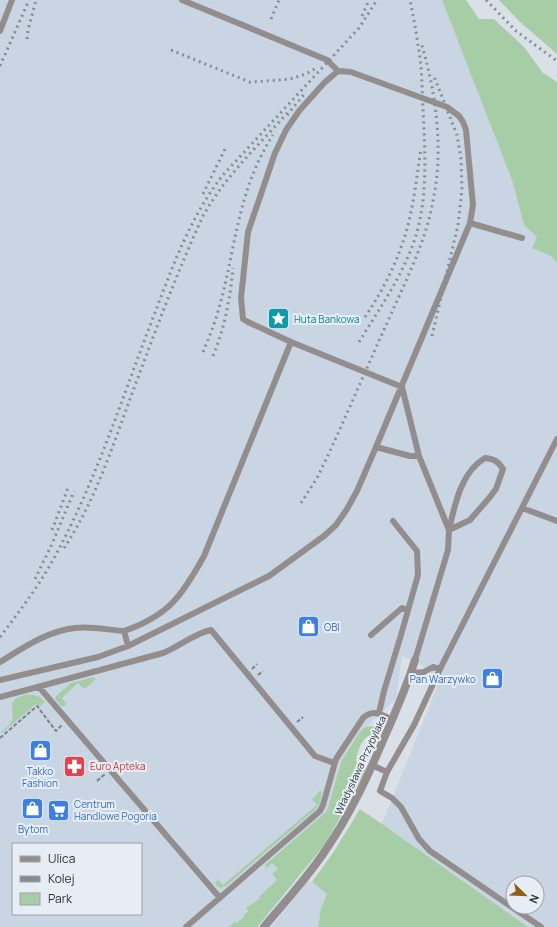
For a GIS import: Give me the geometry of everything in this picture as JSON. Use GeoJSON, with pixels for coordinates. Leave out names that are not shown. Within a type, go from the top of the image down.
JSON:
{"type":"FeatureCollection","features":[{"type":"Feature","properties":{"kind":"street","name":"Władysława Przybylaka"},"geometry":{"type":"LineString","coordinates":[[264,927],[324,853],[339,830],[360,792],[392,720],[415,660]]}},
{"type":"Feature","properties":{"kind":"lane"},"geometry":{"type":"LineString","coordinates":[[0,31],[12,0]]}},
{"type":"Feature","properties":{"kind":"lane"},"geometry":{"type":"LineString","coordinates":[[0,680],[98,657],[128,646],[269,576],[324,536],[336,525],[348,509],[357,491],[470,223],[473,205],[466,130],[459,116],[447,107],[351,72],[338,71],[328,60],[182,0]]}},
{"type":"Feature","properties":{"kind":"lane"},"geometry":{"type":"LineString","coordinates":[[338,71],[324,83],[299,111],[286,130],[270,165],[250,222],[247,238],[241,309],[243,318],[248,322],[291,342],[402,387]]}},
{"type":"Feature","properties":{"kind":"lane"},"geometry":{"type":"LineString","coordinates":[[470,223],[522,238]]}},
{"type":"Feature","properties":{"kind":"lane"},"geometry":{"type":"LineString","coordinates":[[0,662],[38,640],[64,630],[76,628],[124,631],[139,626],[154,618],[173,603],[191,579],[204,556],[291,342]]}},
{"type":"Feature","properties":{"kind":"lane"},"geometry":{"type":"LineString","coordinates":[[402,387],[419,456],[449,530]]}},
{"type":"Feature","properties":{"kind":"lane"},"geometry":{"type":"LineString","coordinates":[[541,927],[460,871],[437,857],[424,845],[413,830],[400,807],[392,798],[380,790],[387,772],[414,725],[440,669],[557,439]]}},
{"type":"Feature","properties":{"kind":"lane"},"geometry":{"type":"LineString","coordinates":[[376,447],[410,456],[419,456]]}},
{"type":"Feature","properties":{"kind":"lane"},"geometry":{"type":"LineString","coordinates":[[415,660],[448,550],[449,530],[458,496],[468,475],[476,463],[485,458],[493,459],[499,462],[503,469],[500,479],[490,497],[470,520],[449,530]]}},
{"type":"Feature","properties":{"kind":"lane"},"geometry":{"type":"LineString","coordinates":[[522,508],[557,521]]}},
{"type":"Feature","properties":{"kind":"lane"},"geometry":{"type":"LineString","coordinates":[[380,713],[384,690],[418,575],[417,551],[393,521]]}},
{"type":"Feature","properties":{"kind":"lane"},"geometry":{"type":"LineString","coordinates":[[371,635],[402,608],[408,610]]}},
{"type":"Feature","properties":{"kind":"lane"},"geometry":{"type":"LineString","coordinates":[[0,697],[163,653],[204,631],[211,630],[315,756],[334,763]]}},
{"type":"Feature","properties":{"kind":"lane"},"geometry":{"type":"LineString","coordinates":[[124,631],[128,646]]}},
{"type":"Feature","properties":{"kind":"lane"},"geometry":{"type":"LineString","coordinates":[[411,673],[424,672],[433,668],[440,669]]}},
{"type":"Feature","properties":{"kind":"lane"},"geometry":{"type":"LineString","coordinates":[[39,686],[220,898]]}},
{"type":"Feature","properties":{"kind":"lane"},"geometry":{"type":"LineString","coordinates":[[186,927],[320,811],[337,756],[363,718],[370,713],[380,713],[392,720]]}},
{"type":"Feature","properties":{"kind":"lane"},"geometry":{"type":"LineString","coordinates":[[372,765],[387,772]]}},
{"type":"Feature","properties":{"kind":"path"},"geometry":{"type":"LineString","coordinates":[[0,733],[1,737],[36,706],[56,731],[68,720]]}},
{"type":"Feature","properties":{"kind":"shaded area","name":"Huta Bankowa"},"geometry":{"type":"Polygon","coordinates":[[[0,0],[442,0],[513,183],[524,224],[537,237],[532,248],[551,256],[557,263],[557,927],[528,927],[511,915],[545,915],[545,875],[505,875],[505,911],[382,824],[439,682],[429,677],[421,664],[402,656],[396,699],[365,728],[319,842],[292,885],[258,927],[0,927],[0,0]]]}},
{"type":"Feature","properties":{"kind":"shaded area"},"geometry":{"type":"Polygon","coordinates":[[[309,880],[327,894],[321,908],[318,927],[271,927],[309,880]]]}},
{"type":"Feature","properties":{"kind":"green space"},"geometry":{"type":"Polygon","coordinates":[[[442,0],[466,0],[479,19],[494,19],[524,47],[543,73],[557,82],[557,263],[551,256],[532,248],[537,237],[524,225],[513,183],[442,0]]]}},
{"type":"Feature","properties":{"kind":"green space"},"geometry":{"type":"Polygon","coordinates":[[[499,0],[557,0],[557,54],[520,22],[499,0]]]}},
{"type":"Feature","properties":{"kind":"green space"},"geometry":{"type":"Polygon","coordinates":[[[93,677],[96,679],[86,688],[83,688],[78,683],[62,698],[66,703],[65,706],[61,706],[55,699],[56,696],[71,683],[93,677]]]}},
{"type":"Feature","properties":{"kind":"green space"},"geometry":{"type":"Polygon","coordinates":[[[24,695],[36,696],[45,702],[39,707],[36,704],[2,733],[1,732],[12,720],[12,702],[24,695]]]}},
{"type":"Feature","properties":{"kind":"green space"},"geometry":{"type":"Polygon","coordinates":[[[371,726],[380,730],[379,737],[370,735],[360,746],[356,761],[360,765],[365,765],[365,772],[326,843],[257,927],[229,927],[244,917],[243,916],[248,911],[246,908],[260,899],[259,897],[277,880],[272,874],[278,869],[272,863],[267,868],[265,865],[326,812],[341,762],[359,733],[361,733],[360,732],[365,727],[371,726]]]}},
{"type":"Feature","properties":{"kind":"green space"},"geometry":{"type":"Polygon","coordinates":[[[320,791],[322,792],[320,803],[316,809],[226,886],[220,888],[217,886],[215,883],[218,879],[223,885],[317,805],[312,799],[320,791]]]}},
{"type":"Feature","properties":{"kind":"green space"},"geometry":{"type":"Polygon","coordinates":[[[360,809],[505,911],[505,915],[511,915],[528,927],[318,927],[321,908],[327,894],[312,882],[333,853],[360,809]]]}},
{"type":"Feature","properties":{"kind":"railway"},"geometry":{"type":"LineString","coordinates":[[0,66],[29,0]]}},
{"type":"Feature","properties":{"kind":"railway"},"geometry":{"type":"LineString","coordinates":[[27,39],[36,0]]}},
{"type":"Feature","properties":{"kind":"railway"},"geometry":{"type":"LineString","coordinates":[[271,19],[279,0]]}},
{"type":"Feature","properties":{"kind":"railway"},"geometry":{"type":"LineString","coordinates":[[362,16],[369,0]]}},
{"type":"Feature","properties":{"kind":"railway"},"geometry":{"type":"LineString","coordinates":[[0,637],[47,570],[80,506],[104,450],[170,273],[198,212],[223,175],[359,28],[377,0]]}},
{"type":"Feature","properties":{"kind":"railway"},"geometry":{"type":"LineString","coordinates":[[359,342],[388,296],[407,260],[421,213],[425,178],[422,77],[410,0]]}},
{"type":"Feature","properties":{"kind":"railway"},"geometry":{"type":"LineString","coordinates":[[486,0],[516,31],[557,61]]}},
{"type":"Feature","properties":{"kind":"railway"},"geometry":{"type":"LineString","coordinates":[[301,503],[317,478],[338,434],[410,271],[421,244],[430,215],[438,161],[437,121],[431,81],[421,42]]}},
{"type":"Feature","properties":{"kind":"railway"},"geometry":{"type":"LineString","coordinates":[[171,50],[250,82],[290,79],[306,74],[318,67]]}},
{"type":"Feature","properties":{"kind":"railway"},"geometry":{"type":"LineString","coordinates":[[432,336],[458,225],[462,190],[461,159],[457,135],[433,74]]}},
{"type":"Feature","properties":{"kind":"railway"},"geometry":{"type":"LineString","coordinates":[[287,115],[306,92]]}},
{"type":"Feature","properties":{"kind":"railway"},"geometry":{"type":"LineString","coordinates":[[64,548],[83,515],[99,481],[163,312],[203,216],[232,174],[290,110]]}},
{"type":"Feature","properties":{"kind":"railway"},"geometry":{"type":"LineString","coordinates":[[203,352],[217,315],[238,223],[251,178],[273,135]]}},
{"type":"Feature","properties":{"kind":"railway"},"geometry":{"type":"LineString","coordinates":[[203,194],[226,147]]}},
{"type":"Feature","properties":{"kind":"railway"},"geometry":{"type":"LineString","coordinates":[[365,317],[389,275],[407,229],[412,209],[421,148]]}},
{"type":"Feature","properties":{"kind":"railway"},"geometry":{"type":"LineString","coordinates":[[213,356],[221,334],[226,313],[233,268]]}},
{"type":"Feature","properties":{"kind":"railway"},"geometry":{"type":"LineString","coordinates":[[52,530],[68,488]]}},
{"type":"Feature","properties":{"kind":"railway"},"geometry":{"type":"LineString","coordinates":[[35,579],[52,544],[74,491]]}},
{"type":"Feature","properties":{"kind":"place","name":"Huta Bankowa"},"geometry":{"type":"Point","coordinates":[278,319]}},
{"type":"Feature","properties":{"kind":"place","name":"OBI"},"geometry":{"type":"Point","coordinates":[308,627]}},
{"type":"Feature","properties":{"kind":"place","name":"Pan Warzywko"},"geometry":{"type":"Point","coordinates":[492,679]}},
{"type":"Feature","properties":{"kind":"place","name":"Takko Fashion"},"geometry":{"type":"Point","coordinates":[40,751]}},
{"type":"Feature","properties":{"kind":"place","name":"Euro Apteka"},"geometry":{"type":"Point","coordinates":[74,766]}},
{"type":"Feature","properties":{"kind":"place","name":"Bytom"},"geometry":{"type":"Point","coordinates":[33,809]}},
{"type":"Feature","properties":{"kind":"place","name":"Centrum Handlowe Pogoria"},"geometry":{"type":"Point","coordinates":[58,810]}}]}
